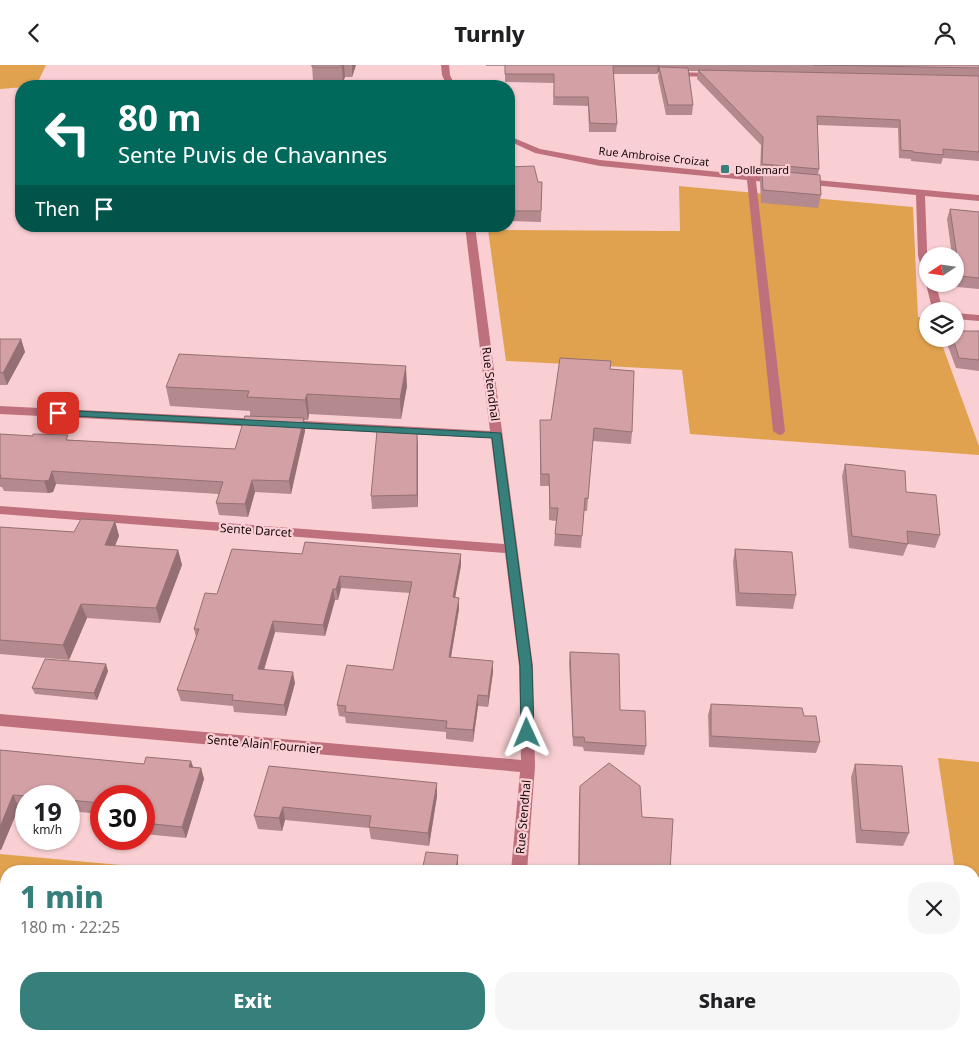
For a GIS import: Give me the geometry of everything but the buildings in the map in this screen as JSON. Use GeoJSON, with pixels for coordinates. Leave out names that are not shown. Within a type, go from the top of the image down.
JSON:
{"type":"FeatureCollection","features":[{"type":"Feature","properties":{"kind":"street"},"geometry":{"type":"LineString","coordinates":[[445,65],[448,80]]}},
{"type":"Feature","properties":{"kind":"street"},"geometry":{"type":"LineString","coordinates":[[662,74],[721,75]]}},
{"type":"Feature","properties":{"kind":"street"},"geometry":{"type":"LineString","coordinates":[[444,80],[446,75]]}},
{"type":"Feature","properties":{"kind":"street","name":"Rue Ambroise Croizat"},"geometry":{"type":"LineString","coordinates":[[515,141],[538,151],[600,163],[979,198]]}},
{"type":"Feature","properties":{"kind":"street"},"geometry":{"type":"LineString","coordinates":[[751,177],[779,431]]}},
{"type":"Feature","properties":{"kind":"street"},"geometry":{"type":"LineString","coordinates":[[920,192],[923,247]]}},
{"type":"Feature","properties":{"kind":"street","name":"Rue Stendhal"},"geometry":{"type":"LineString","coordinates":[[471,232],[526,666],[528,767],[520,865]]}},
{"type":"Feature","properties":{"kind":"street"},"geometry":{"type":"LineString","coordinates":[[964,317],[979,318]]}},
{"type":"Feature","properties":{"kind":"street"},"geometry":{"type":"LineString","coordinates":[[0,410],[497,435]]}},
{"type":"Feature","properties":{"kind":"street","name":"Sente Darcet"},"geometry":{"type":"LineString","coordinates":[[0,510],[512,549]]}},
{"type":"Feature","properties":{"kind":"street","name":"Sente Alain Fournier"},"geometry":{"type":"LineString","coordinates":[[0,720],[528,767]]}},
{"type":"Feature","properties":{"kind":"shaded area"},"geometry":{"type":"Polygon","coordinates":[[[0,65],[46,65],[39,80],[15,80],[15,88],[0,89],[0,65]]]}},
{"type":"Feature","properties":{"kind":"shaded area"},"geometry":{"type":"Polygon","coordinates":[[[679,186],[913,207],[919,347],[943,347],[979,446],[979,455],[690,434],[682,370],[506,361],[488,232],[515,232],[515,230],[680,231],[679,186]]]}},
{"type":"Feature","properties":{"kind":"shaded area"},"geometry":{"type":"Polygon","coordinates":[[[938,758],[979,762],[979,865],[954,865],[938,758]]]}},
{"type":"Feature","properties":{"kind":"shaded area"},"geometry":{"type":"Polygon","coordinates":[[[0,854],[120,865],[0,865],[0,854]]]}},
{"type":"Feature","properties":{"kind":"place","name":"Dollemard"},"geometry":{"type":"Point","coordinates":[725,169]}},
{"type":"Feature","properties":{"kind":"route"},"geometry":{"type":"LineString","coordinates":[[58,413],[497,435],[526,666],[527,733]]}}]}
